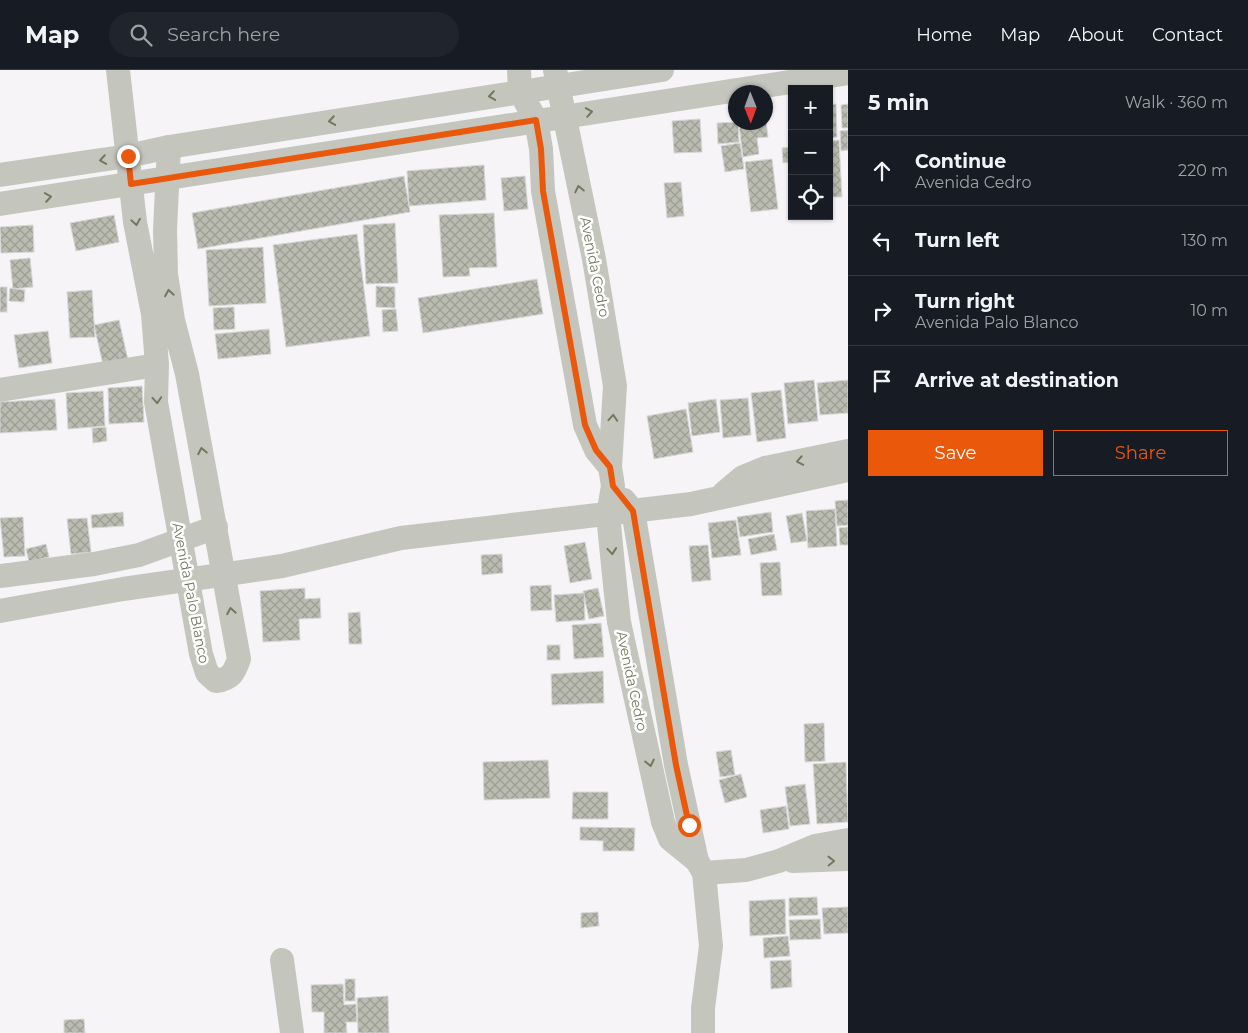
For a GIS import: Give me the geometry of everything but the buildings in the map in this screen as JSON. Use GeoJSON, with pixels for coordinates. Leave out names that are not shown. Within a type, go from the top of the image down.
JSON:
{"type":"FeatureCollection","features":[{"type":"Feature","properties":{"kind":"street","name":"Avenida Palo Blanco"},"geometry":{"type":"LineString","coordinates":[[118,70],[136,222],[149,285],[157,365],[156,402],[207,673],[216,681],[226,680],[234,673],[239,659],[188,374],[173,320],[166,274],[169,147]]}},
{"type":"Feature","properties":{"kind":"street"},"geometry":{"type":"LineString","coordinates":[[0,176],[128,156],[520,81],[662,70]]}},
{"type":"Feature","properties":{"kind":"street"},"geometry":{"type":"LineString","coordinates":[[0,204],[848,73]]}},
{"type":"Feature","properties":{"kind":"street","name":"Avenida Cedro"},"geometry":{"type":"LineString","coordinates":[[556,78],[594,259],[615,386],[608,515],[619,622],[663,822],[670,839],[700,867]]}},
{"type":"Feature","properties":{"kind":"street","name":"Avenida Cedro"},"geometry":{"type":"LineString","coordinates":[[520,81],[536,120],[541,149],[543,191],[585,425],[596,450],[633,511],[676,765],[700,867],[710,946],[703,1008],[703,1033]]}},
{"type":"Feature","properties":{"kind":"street"},"geometry":{"type":"LineString","coordinates":[[0,390],[157,365]]}},
{"type":"Feature","properties":{"kind":"street"},"geometry":{"type":"LineString","coordinates":[[719,498],[743,477],[765,468],[848,451]]}},
{"type":"Feature","properties":{"kind":"street"},"geometry":{"type":"LineString","coordinates":[[0,611],[282,566],[401,538],[608,515],[719,498],[848,470]]}},
{"type":"Feature","properties":{"kind":"street"},"geometry":{"type":"LineString","coordinates":[[0,576],[94,564],[140,555],[216,527]]}},
{"type":"Feature","properties":{"kind":"street"},"geometry":{"type":"LineString","coordinates":[[700,867],[746,870],[779,861],[815,846],[848,840]]}},
{"type":"Feature","properties":{"kind":"street"},"geometry":{"type":"LineString","coordinates":[[779,861],[848,860]]}},
{"type":"Feature","properties":{"kind":"street"},"geometry":{"type":"LineString","coordinates":[[282,960],[292,1033]]}},
{"type":"Feature","properties":{"kind":"route"},"geometry":{"type":"LineString","coordinates":[[128,156],[131,184],[536,120],[541,149],[543,191],[585,425],[596,450],[610,467],[613,486],[633,511],[676,765],[689,825]]}}]}
